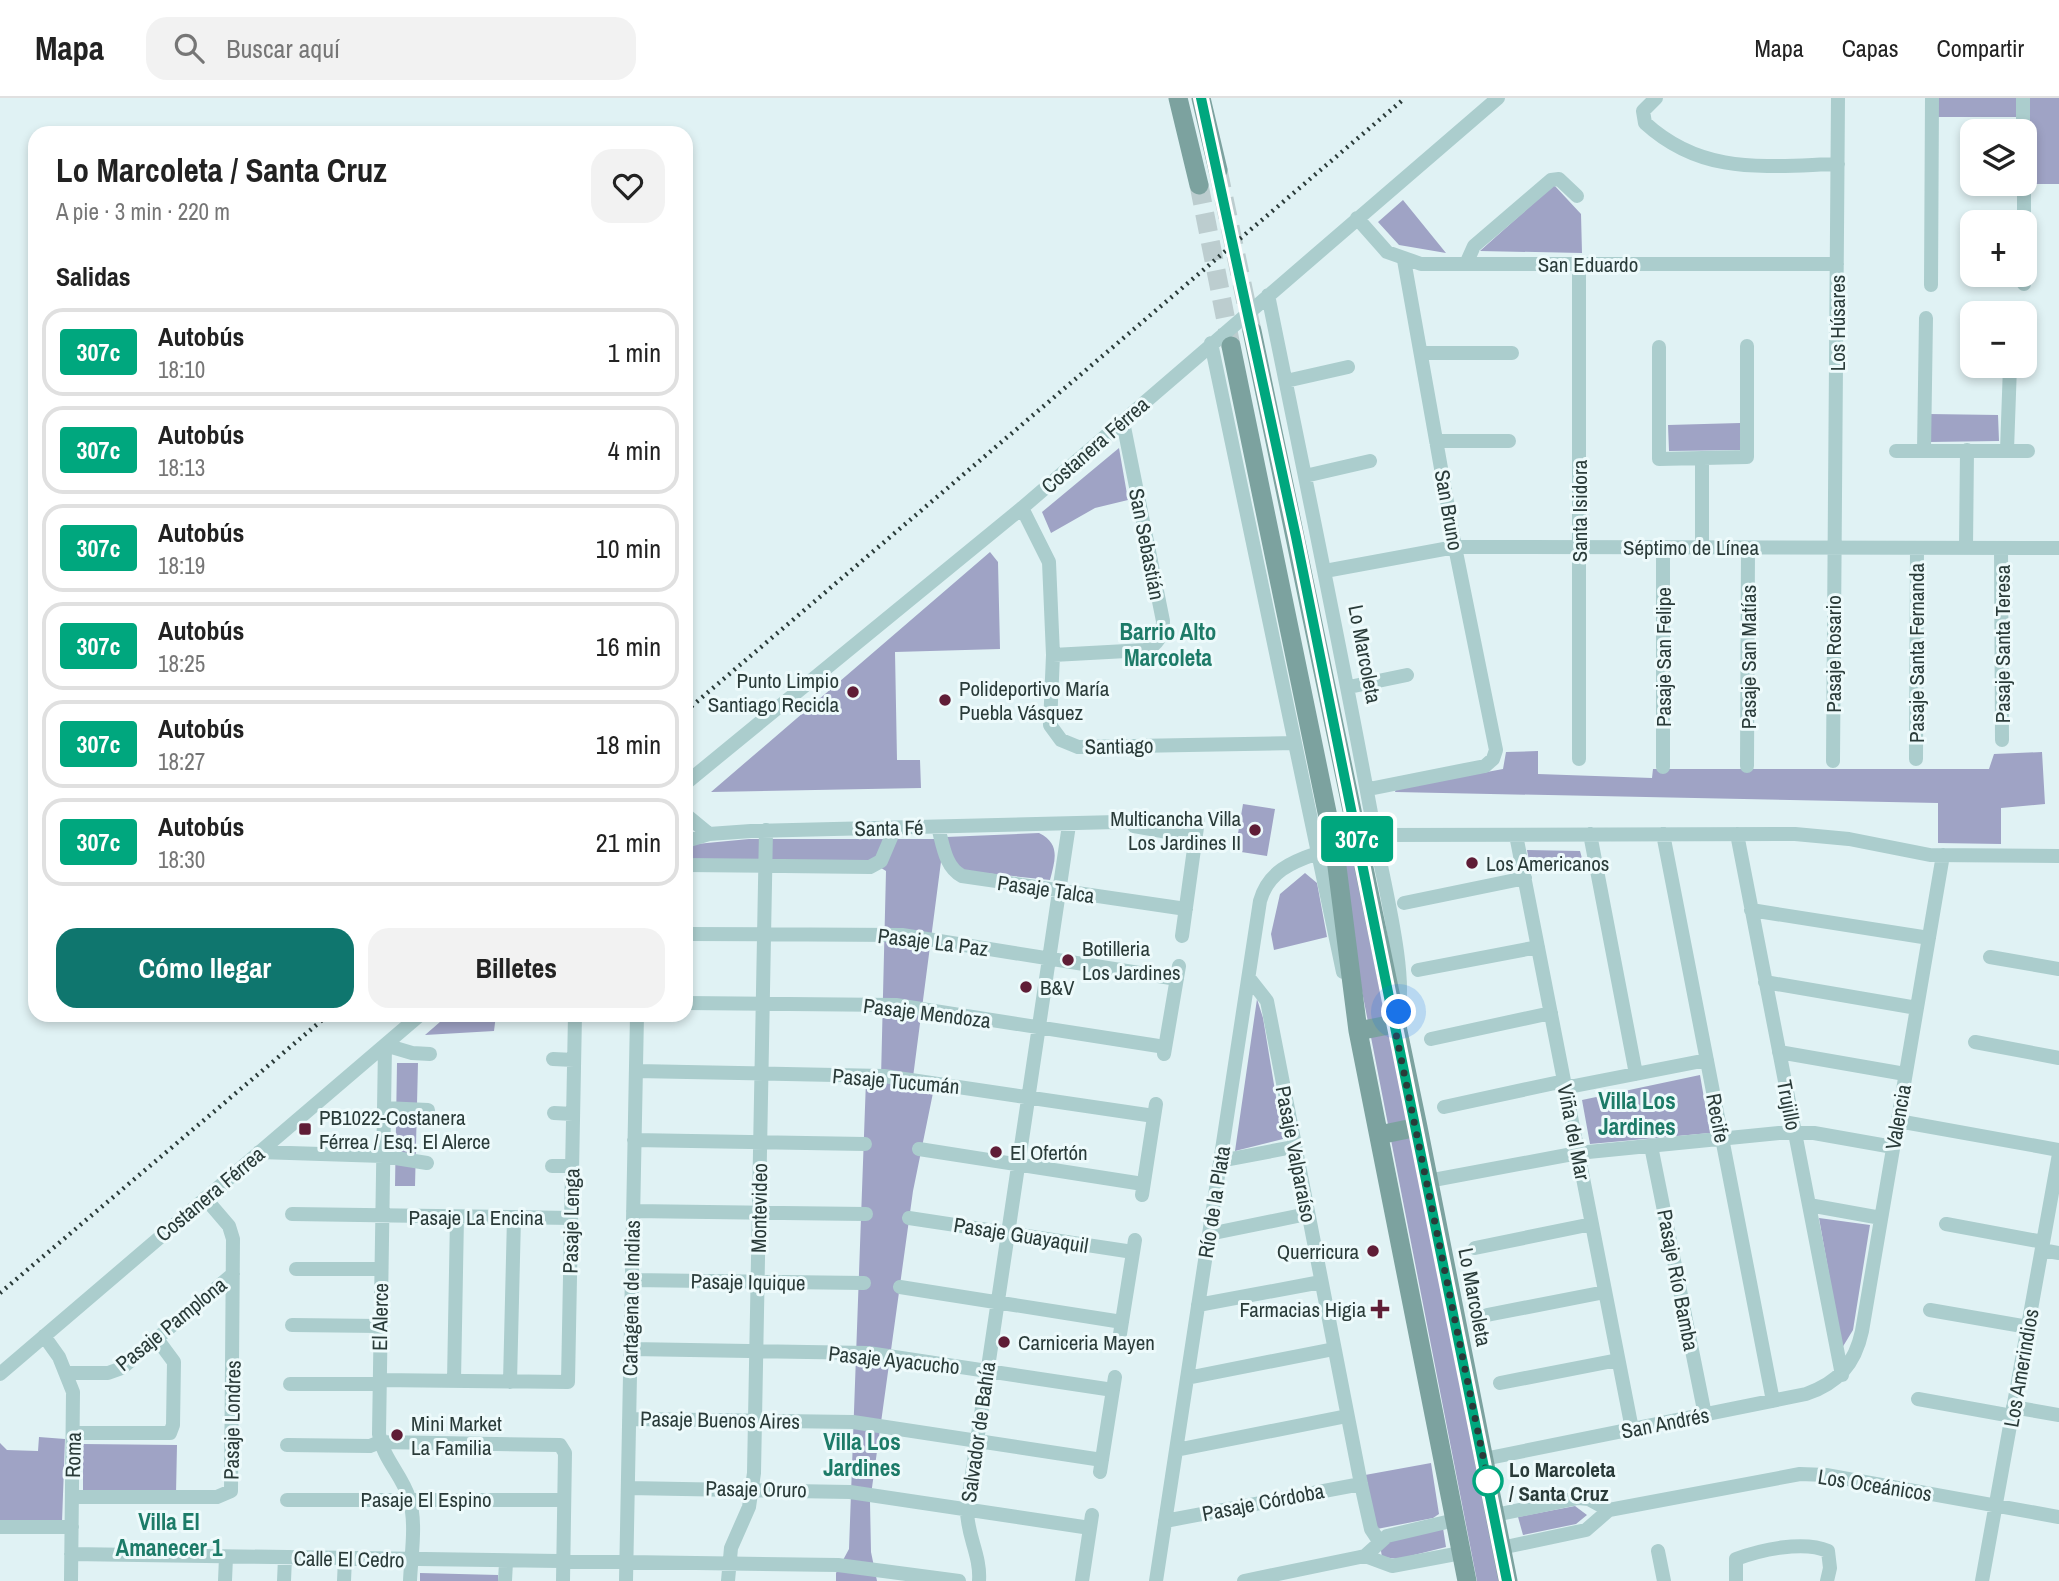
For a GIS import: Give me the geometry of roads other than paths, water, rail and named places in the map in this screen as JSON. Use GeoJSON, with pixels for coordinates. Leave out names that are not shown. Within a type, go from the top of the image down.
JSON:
{"type":"FeatureCollection","features":[{"type":"Feature","properties":{"kind":"main road"},"geometry":{"type":"LineString","coordinates":[[1178,98],[1199,185]]}},
{"type":"Feature","properties":{"kind":"main road"},"geometry":{"type":"LineString","coordinates":[[1201,98],[1218,170]]}},
{"type":"Feature","properties":{"kind":"main road","name":"Lo Marcoleta"},"geometry":{"type":"LineString","coordinates":[[1252,331],[1394,1024],[1418,1127],[1507,1581]]}},
{"type":"Feature","properties":{"kind":"main road"},"geometry":{"type":"LineString","coordinates":[[1231,346],[1335,851],[1357,1003],[1358,1031],[1467,1581]]}},
{"type":"Feature","properties":{"kind":"main road"},"geometry":{"type":"LineString","coordinates":[[1358,1031],[1394,1024]]}},
{"type":"Feature","properties":{"kind":"main road"},"geometry":{"type":"LineString","coordinates":[[1379,1135],[1418,1127]]}},
{"type":"Feature","properties":{"kind":"street","name":"Costanera Férrea"},"geometry":{"type":"LineString","coordinates":[[693,777],[1124,422],[1211,343],[1497,98]]}},
{"type":"Feature","properties":{"kind":"street"},"geometry":{"type":"LineString","coordinates":[[1656,98],[1645,108],[1645,123],[1673,145],[1712,161],[1742,166],[1838,164]]}},
{"type":"Feature","properties":{"kind":"street","name":"Los Húsares"},"geometry":{"type":"LineString","coordinates":[[1836,548],[1838,98]]}},
{"type":"Feature","properties":{"kind":"street"},"geometry":{"type":"LineString","coordinates":[[1931,285],[1932,98]]}},
{"type":"Feature","properties":{"kind":"street"},"geometry":{"type":"LineString","coordinates":[[2023,98],[2024,119]]}},
{"type":"Feature","properties":{"kind":"street"},"geometry":{"type":"LineString","coordinates":[[1466,264],[1474,246],[1551,180],[1559,179],[1577,196]]}},
{"type":"Feature","properties":{"kind":"street","name":"San Eduardo"},"geometry":{"type":"LineString","coordinates":[[1357,218],[1379,246],[1404,260],[1466,264],[1837,264]]}},
{"type":"Feature","properties":{"kind":"street","name":"San Bruno"},"geometry":{"type":"LineString","coordinates":[[1369,789],[1480,767],[1493,759],[1496,745],[1455,547],[1404,260]]}},
{"type":"Feature","properties":{"kind":"street","name":"Santa Isidora"},"geometry":{"type":"LineString","coordinates":[[1578,264],[1579,759]]}},
{"type":"Feature","properties":{"kind":"street","name":"Lo Marcoleta"},"geometry":{"type":"LineString","coordinates":[[1268,295],[1369,789],[1401,1000],[1394,1024]]}},
{"type":"Feature","properties":{"kind":"street"},"geometry":{"type":"LineString","coordinates":[[1924,450],[1926,318]]}},
{"type":"Feature","properties":{"kind":"street"},"geometry":{"type":"LineString","coordinates":[[1211,343],[1345,980],[1357,1003]]}},
{"type":"Feature","properties":{"kind":"street"},"geometry":{"type":"LineString","coordinates":[[1659,347],[1659,459],[1747,457],[1747,346]]}},
{"type":"Feature","properties":{"kind":"street"},"geometry":{"type":"LineString","coordinates":[[1421,353],[1512,354]]}},
{"type":"Feature","properties":{"kind":"street"},"geometry":{"type":"LineString","coordinates":[[1286,381],[1348,367]]}},
{"type":"Feature","properties":{"kind":"street"},"geometry":{"type":"LineString","coordinates":[[2007,450],[2010,378]]}},
{"type":"Feature","properties":{"kind":"street","name":"San Sebastián"},"geometry":{"type":"LineString","coordinates":[[1053,655],[1145,650],[1154,645],[1161,634],[1163,621],[1124,422]]}},
{"type":"Feature","properties":{"kind":"street"},"geometry":{"type":"LineString","coordinates":[[1436,441],[1509,441]]}},
{"type":"Feature","properties":{"kind":"street"},"geometry":{"type":"LineString","coordinates":[[1966,450],[1966,548]]}},
{"type":"Feature","properties":{"kind":"street"},"geometry":{"type":"LineString","coordinates":[[1896,451],[2028,451]]}},
{"type":"Feature","properties":{"kind":"street"},"geometry":{"type":"LineString","coordinates":[[1702,458],[1702,547]]}},
{"type":"Feature","properties":{"kind":"street"},"geometry":{"type":"LineString","coordinates":[[1306,476],[1370,461]]}},
{"type":"Feature","properties":{"kind":"street","name":"Santiago"},"geometry":{"type":"LineString","coordinates":[[1022,508],[1049,562],[1053,655],[1050,725],[1060,740],[1072,746],[1295,743]]}},
{"type":"Feature","properties":{"kind":"street","name":"Séptimo de Línea"},"geometry":{"type":"LineString","coordinates":[[1325,571],[1455,547],[2059,548]]}},
{"type":"Feature","properties":{"kind":"street","name":"Pasaje San Felipe"},"geometry":{"type":"LineString","coordinates":[[1663,547],[1663,767]]}},
{"type":"Feature","properties":{"kind":"street","name":"Pasaje San Matías"},"geometry":{"type":"LineString","coordinates":[[1747,766],[1748,548]]}},
{"type":"Feature","properties":{"kind":"street","name":"Pasaje Rosario"},"geometry":{"type":"LineString","coordinates":[[1833,761],[1836,548]]}},
{"type":"Feature","properties":{"kind":"street","name":"Pasaje Santa Fernanda"},"geometry":{"type":"LineString","coordinates":[[1916,759],[1917,548]]}},
{"type":"Feature","properties":{"kind":"street","name":"Pasaje Santa Teresa"},"geometry":{"type":"LineString","coordinates":[[2001,548],[2002,740]]}},
{"type":"Feature","properties":{"kind":"street"},"geometry":{"type":"LineString","coordinates":[[1349,687],[1407,675]]}},
{"type":"Feature","properties":{"kind":"street"},"geometry":{"type":"LineString","coordinates":[[1126,824],[1198,820],[1182,936]]}},
{"type":"Feature","properties":{"kind":"street"},"geometry":{"type":"LineString","coordinates":[[693,821],[709,834]]}},
{"type":"Feature","properties":{"kind":"street"},"geometry":{"type":"LineString","coordinates":[[1354,822],[1375,835],[1830,836],[1918,854],[2059,856]]}},
{"type":"Feature","properties":{"kind":"street"},"geometry":{"type":"LineString","coordinates":[[1126,824],[1154,831],[1196,836]]}},
{"type":"Feature","properties":{"kind":"street","name":"Santa Fé"},"geometry":{"type":"LineString","coordinates":[[693,839],[709,834],[765,830],[1126,824]]}},
{"type":"Feature","properties":{"kind":"street","name":"Salvador de Bahía"},"geometry":{"type":"LineString","coordinates":[[979,1581],[979,1565],[967,1525],[967,1508],[1069,825]]}},
{"type":"Feature","properties":{"kind":"street","name":"Pasaje Talca"},"geometry":{"type":"LineString","coordinates":[[938,827],[948,862],[953,871],[962,876],[1186,909]]}},
{"type":"Feature","properties":{"kind":"street"},"geometry":{"type":"LineString","coordinates":[[693,865],[874,866],[881,861],[895,828]]}},
{"type":"Feature","properties":{"kind":"street","name":"Montevideo"},"geometry":{"type":"LineString","coordinates":[[728,1581],[732,1545],[749,1507],[753,1489],[765,830]]}},
{"type":"Feature","properties":{"kind":"street"},"geometry":{"type":"LineString","coordinates":[[1590,834],[1636,1074]]}},
{"type":"Feature","properties":{"kind":"street","name":"Recife"},"geometry":{"type":"LineString","coordinates":[[1663,834],[1773,1401]]}},
{"type":"Feature","properties":{"kind":"street","name":"Trujillo"},"geometry":{"type":"LineString","coordinates":[[1737,834],[1842,1375]]}},
{"type":"Feature","properties":{"kind":"street","name":"Viña del Mar"},"geometry":{"type":"LineString","coordinates":[[1516,835],[1632,1429]]}},
{"type":"Feature","properties":{"kind":"street","name":"Río de la Plata"},"geometry":{"type":"LineString","coordinates":[[1156,1581],[1260,901],[1265,886],[1286,866],[1318,853]]}},
{"type":"Feature","properties":{"kind":"street","name":"Valencia"},"geometry":{"type":"LineString","coordinates":[[1842,1375],[1859,1343],[1942,855]]}},
{"type":"Feature","properties":{"kind":"street"},"geometry":{"type":"LineString","coordinates":[[1404,903],[1525,878]]}},
{"type":"Feature","properties":{"kind":"street"},"geometry":{"type":"LineString","coordinates":[[1751,910],[1929,938]]}},
{"type":"Feature","properties":{"kind":"street","name":"Pasaje La Paz"},"geometry":{"type":"LineString","coordinates":[[693,934],[893,934],[1051,958],[1178,973],[1165,1051]]}},
{"type":"Feature","properties":{"kind":"street"},"geometry":{"type":"LineString","coordinates":[[1418,970],[1538,947]]}},
{"type":"Feature","properties":{"kind":"street"},"geometry":{"type":"LineString","coordinates":[[1990,957],[2059,969]]}},
{"type":"Feature","properties":{"kind":"street","name":"Pasaje Valparaíso"},"geometry":{"type":"LineString","coordinates":[[1249,978],[1267,1000],[1293,1147],[1361,1484],[1371,1529],[1379,1541]]}},
{"type":"Feature","properties":{"kind":"street"},"geometry":{"type":"LineString","coordinates":[[1765,982],[1917,1008]]}},
{"type":"Feature","properties":{"kind":"street","name":"Pasaje Mendoza"},"geometry":{"type":"LineString","coordinates":[[693,1003],[897,1005],[1040,1027],[1165,1051]]}},
{"type":"Feature","properties":{"kind":"street"},"geometry":{"type":"LineString","coordinates":[[1431,1039],[1551,1013]]}},
{"type":"Feature","properties":{"kind":"street","name":"Costanera Férrea"},"geometry":{"type":"LineString","coordinates":[[0,1374],[412,1022]]}},
{"type":"Feature","properties":{"kind":"street","name":"Pasaje Lenga"},"geometry":{"type":"LineString","coordinates":[[509,1382],[568,1382],[575,1022]]}},
{"type":"Feature","properties":{"kind":"street","name":"Cartagena de Indias"},"geometry":{"type":"LineString","coordinates":[[626,1581],[637,1022]]}},
{"type":"Feature","properties":{"kind":"street"},"geometry":{"type":"LineString","coordinates":[[1975,1042],[2059,1058]]}},
{"type":"Feature","properties":{"kind":"street"},"geometry":{"type":"LineString","coordinates":[[385,1045],[412,1053],[430,1054]]}},
{"type":"Feature","properties":{"kind":"street","name":"El Alerce"},"geometry":{"type":"LineString","coordinates":[[385,1045],[380,1442],[409,1498],[410,1581]]}},
{"type":"Feature","properties":{"kind":"street"},"geometry":{"type":"LineString","coordinates":[[1779,1052],[1905,1074]]}},
{"type":"Feature","properties":{"kind":"street"},"geometry":{"type":"LineString","coordinates":[[553,1059],[574,1060]]}},
{"type":"Feature","properties":{"kind":"street"},"geometry":{"type":"LineString","coordinates":[[1444,1107],[1555,1083],[1574,1086],[1707,1060]]}},
{"type":"Feature","properties":{"kind":"street","name":"Pasaje Tucumán"},"geometry":{"type":"LineString","coordinates":[[636,1071],[884,1076],[1155,1110],[1143,1189],[1018,1163]]}},
{"type":"Feature","properties":{"kind":"street"},"geometry":{"type":"LineString","coordinates":[[384,1108],[428,1110]]}},
{"type":"Feature","properties":{"kind":"street"},"geometry":{"type":"LineString","coordinates":[[554,1113],[573,1114]]}},
{"type":"Feature","properties":{"kind":"street"},"geometry":{"type":"LineString","coordinates":[[1898,1121],[2059,1152]]}},
{"type":"Feature","properties":{"kind":"street"},"geometry":{"type":"LineString","coordinates":[[1429,1181],[1578,1153],[1795,1132],[1893,1147]]}},
{"type":"Feature","properties":{"kind":"street"},"geometry":{"type":"LineString","coordinates":[[634,1140],[865,1144]]}},
{"type":"Feature","properties":{"kind":"street","name":"Pasaje Río Bamba"},"geometry":{"type":"LineString","coordinates":[[1651,1146],[1704,1415]]}},
{"type":"Feature","properties":{"kind":"street"},"geometry":{"type":"LineString","coordinates":[[1220,1161],[1293,1147]]}},
{"type":"Feature","properties":{"kind":"street"},"geometry":{"type":"LineString","coordinates":[[919,1149],[1018,1163]]}},
{"type":"Feature","properties":{"kind":"street"},"geometry":{"type":"LineString","coordinates":[[259,1152],[383,1156],[427,1163]]}},
{"type":"Feature","properties":{"kind":"street","name":"Los Amerindios"},"geometry":{"type":"LineString","coordinates":[[1982,1581],[2059,1152]]}},
{"type":"Feature","properties":{"kind":"street"},"geometry":{"type":"LineString","coordinates":[[552,1166],[572,1166]]}},
{"type":"Feature","properties":{"kind":"street","name":"Pasaje Londres"},"geometry":{"type":"LineString","coordinates":[[72,1497],[217,1497],[229,1494],[233,1486],[232,1232],[205,1198]]}},
{"type":"Feature","properties":{"kind":"street"},"geometry":{"type":"LineString","coordinates":[[1809,1205],[1881,1218]]}},
{"type":"Feature","properties":{"kind":"street"},"geometry":{"type":"LineString","coordinates":[[633,1211],[866,1214]]}},
{"type":"Feature","properties":{"kind":"street"},"geometry":{"type":"LineString","coordinates":[[1209,1234],[1307,1213]]}},
{"type":"Feature","properties":{"kind":"street","name":"Pasaje La Encina"},"geometry":{"type":"LineString","coordinates":[[292,1214],[571,1218]]}},
{"type":"Feature","properties":{"kind":"street"},"geometry":{"type":"LineString","coordinates":[[454,1381],[457,1217]]}},
{"type":"Feature","properties":{"kind":"street"},"geometry":{"type":"LineString","coordinates":[[290,1384],[509,1382],[514,1217]]}},
{"type":"Feature","properties":{"kind":"street","name":"Pasaje Guayaquil"},"geometry":{"type":"LineString","coordinates":[[909,1218],[1007,1233],[1134,1246],[1121,1328],[997,1302]]}},
{"type":"Feature","properties":{"kind":"street"},"geometry":{"type":"LineString","coordinates":[[1475,1248],[1592,1224]]}},
{"type":"Feature","properties":{"kind":"street"},"geometry":{"type":"LineString","coordinates":[[1945,1224],[2043,1246],[2059,1253]]}},
{"type":"Feature","properties":{"kind":"street"},"geometry":{"type":"LineString","coordinates":[[296,1269],[381,1269]]}},
{"type":"Feature","properties":{"kind":"street","name":"Pasaje Pamplona"},"geometry":{"type":"LineString","coordinates":[[67,1373],[117,1371],[233,1274]]}},
{"type":"Feature","properties":{"kind":"street","name":"Pasaje Iquique"},"geometry":{"type":"LineString","coordinates":[[632,1280],[864,1283]]}},
{"type":"Feature","properties":{"kind":"street"},"geometry":{"type":"LineString","coordinates":[[1198,1305],[1321,1282]]}},
{"type":"Feature","properties":{"kind":"street"},"geometry":{"type":"LineString","coordinates":[[900,1287],[997,1302]]}},
{"type":"Feature","properties":{"kind":"street"},"geometry":{"type":"LineString","coordinates":[[1487,1315],[1605,1292]]}},
{"type":"Feature","properties":{"kind":"street"},"geometry":{"type":"LineString","coordinates":[[1930,1310],[2028,1327]]}},
{"type":"Feature","properties":{"kind":"street"},"geometry":{"type":"LineString","coordinates":[[292,1325],[380,1326]]}},
{"type":"Feature","properties":{"kind":"street","name":"Roma"},"geometry":{"type":"LineString","coordinates":[[44,1336],[67,1373],[74,1400],[71,1581]]}},
{"type":"Feature","properties":{"kind":"street"},"geometry":{"type":"LineString","coordinates":[[74,1433],[170,1433],[173,1425],[174,1362],[157,1339]]}},
{"type":"Feature","properties":{"kind":"street","name":"Pasaje Ayacucho"},"geometry":{"type":"LineString","coordinates":[[631,1349],[868,1353],[987,1371],[1114,1384],[1101,1466]]}},
{"type":"Feature","properties":{"kind":"street"},"geometry":{"type":"LineString","coordinates":[[1187,1378],[1334,1349]]}},
{"type":"Feature","properties":{"kind":"street"},"geometry":{"type":"LineString","coordinates":[[1500,1383],[1618,1360]]}},
{"type":"Feature","properties":{"kind":"street","name":"San Andrés"},"geometry":{"type":"LineString","coordinates":[[1484,1459],[1773,1401],[1818,1390],[1842,1375]]}},
{"type":"Feature","properties":{"kind":"street"},"geometry":{"type":"LineString","coordinates":[[1918,1399],[2059,1415]]}},
{"type":"Feature","properties":{"kind":"street"},"geometry":{"type":"LineString","coordinates":[[1176,1450],[1347,1416]]}},
{"type":"Feature","properties":{"kind":"street","name":"Pasaje Buenos Aires"},"geometry":{"type":"LineString","coordinates":[[629,1419],[853,1422],[976,1441],[1101,1466]]}},
{"type":"Feature","properties":{"kind":"street"},"geometry":{"type":"LineString","coordinates":[[287,1445],[370,1446],[380,1442],[563,1447],[563,1581]]}},
{"type":"Feature","properties":{"kind":"street","name":"Los Oceánicos"},"geometry":{"type":"LineString","coordinates":[[1501,1548],[1586,1530],[1609,1510],[1800,1474],[1826,1475],[2059,1517]]}},
{"type":"Feature","properties":{"kind":"street","name":"Pasaje Córdoba"},"geometry":{"type":"LineString","coordinates":[[1165,1521],[1361,1484]]}},
{"type":"Feature","properties":{"kind":"street","name":"Pasaje Oruro"},"geometry":{"type":"LineString","coordinates":[[628,1488],[850,1492],[1091,1522],[1082,1581]]}},
{"type":"Feature","properties":{"kind":"street"},"geometry":{"type":"LineString","coordinates":[[1495,1515],[1578,1498],[1589,1499],[1609,1510]]}},
{"type":"Feature","properties":{"kind":"street","name":"Pasaje El Espino"},"geometry":{"type":"LineString","coordinates":[[288,1500],[564,1500]]}},
{"type":"Feature","properties":{"kind":"street"},"geometry":{"type":"LineString","coordinates":[[1248,1581],[1365,1556],[1379,1541],[1397,1533],[1455,1520]]}},
{"type":"Feature","properties":{"kind":"street"},"geometry":{"type":"LineString","coordinates":[[0,1527],[72,1527]]}},
{"type":"Feature","properties":{"kind":"street"},"geometry":{"type":"LineString","coordinates":[[1736,1581],[1736,1559],[1753,1553],[1811,1546],[1828,1551],[1828,1581]]}},
{"type":"Feature","properties":{"kind":"street"},"geometry":{"type":"LineString","coordinates":[[1658,1551],[1664,1581]]}},
{"type":"Feature","properties":{"kind":"street"},"geometry":{"type":"LineString","coordinates":[[1365,1556],[1381,1572],[1461,1553]]}},
{"type":"Feature","properties":{"kind":"street","name":"Calle El Cedro"},"geometry":{"type":"LineString","coordinates":[[71,1554],[857,1566],[959,1581]]}},
{"type":"Feature","properties":{"kind":"street"},"geometry":{"type":"LineString","coordinates":[[225,1581],[226,1557]]}},
{"type":"Feature","properties":{"kind":"street"},"geometry":{"type":"LineString","coordinates":[[284,1581],[285,1558]]}},
{"type":"Feature","properties":{"kind":"street"},"geometry":{"type":"LineString","coordinates":[[344,1581],[345,1559]]}},
{"type":"Feature","properties":{"kind":"street"},"geometry":{"type":"LineString","coordinates":[[505,1581],[506,1562]]}},
{"type":"Feature","properties":{"kind":"tunnel"},"geometry":{"type":"LineString","coordinates":[[1218,170],[1252,331]]}},
{"type":"Feature","properties":{"kind":"tunnel"},"geometry":{"type":"LineString","coordinates":[[1199,185],[1231,346]]}},
{"type":"Feature","properties":{"kind":"railway"},"geometry":{"type":"LineString","coordinates":[[693,705],[1405,98]]}},
{"type":"Feature","properties":{"kind":"railway"},"geometry":{"type":"LineString","coordinates":[[0,1293],[320,1022]]}},
{"type":"Feature","properties":{"kind":"place","name":"Punto Limpio Santiago Recicla"},"geometry":{"type":"Point","coordinates":[853,692]}},
{"type":"Feature","properties":{"kind":"place","name":"Polideportivo María Puebla Vásquez"},"geometry":{"type":"Point","coordinates":[945,700]}},
{"type":"Feature","properties":{"kind":"place","name":"Multicancha Villa Los Jardines II"},"geometry":{"type":"Point","coordinates":[1255,830]}},
{"type":"Feature","properties":{"kind":"place","name":"Los Americanos"},"geometry":{"type":"Point","coordinates":[1472,863]}},
{"type":"Feature","properties":{"kind":"place","name":"Botilleria Los Jardines"},"geometry":{"type":"Point","coordinates":[1068,960]}},
{"type":"Feature","properties":{"kind":"place","name":"B&V"},"geometry":{"type":"Point","coordinates":[1026,987]}},
{"type":"Feature","properties":{"kind":"place","name":"PB1022-Costanera Férrea / Esq. El Alerce"},"geometry":{"type":"Point","coordinates":[305,1129]}},
{"type":"Feature","properties":{"kind":"place","name":"El Ofertón"},"geometry":{"type":"Point","coordinates":[996,1152]}},
{"type":"Feature","properties":{"kind":"place","name":"Querricura"},"geometry":{"type":"Point","coordinates":[1373,1251]}},
{"type":"Feature","properties":{"kind":"place","name":"Farmacias Higia"},"geometry":{"type":"Point","coordinates":[1380,1309]}},
{"type":"Feature","properties":{"kind":"place","name":"Carniceria Mayen"},"geometry":{"type":"Point","coordinates":[1004,1342]}},
{"type":"Feature","properties":{"kind":"place","name":"Mini Market La Familia"},"geometry":{"type":"Point","coordinates":[397,1435]}},
{"type":"Feature","properties":{"kind":"place","name":"Lo Marcoleta / Santa Cruz"},"geometry":{"type":"Point","coordinates":[1488,1481]}},
{"type":"Feature","properties":{"kind":"district","name":"Barrio Alto Marcoleta"},"geometry":{"type":"Point","coordinates":[1168,644]}},
{"type":"Feature","properties":{"kind":"district","name":"Villa Los Jardines"},"geometry":{"type":"Point","coordinates":[1637,1113]}},
{"type":"Feature","properties":{"kind":"district","name":"Villa Los Jardines"},"geometry":{"type":"Point","coordinates":[862,1454]}},
{"type":"Feature","properties":{"kind":"district","name":"Villa El Amanecer 1"},"geometry":{"type":"Point","coordinates":[169,1534]}}]}
